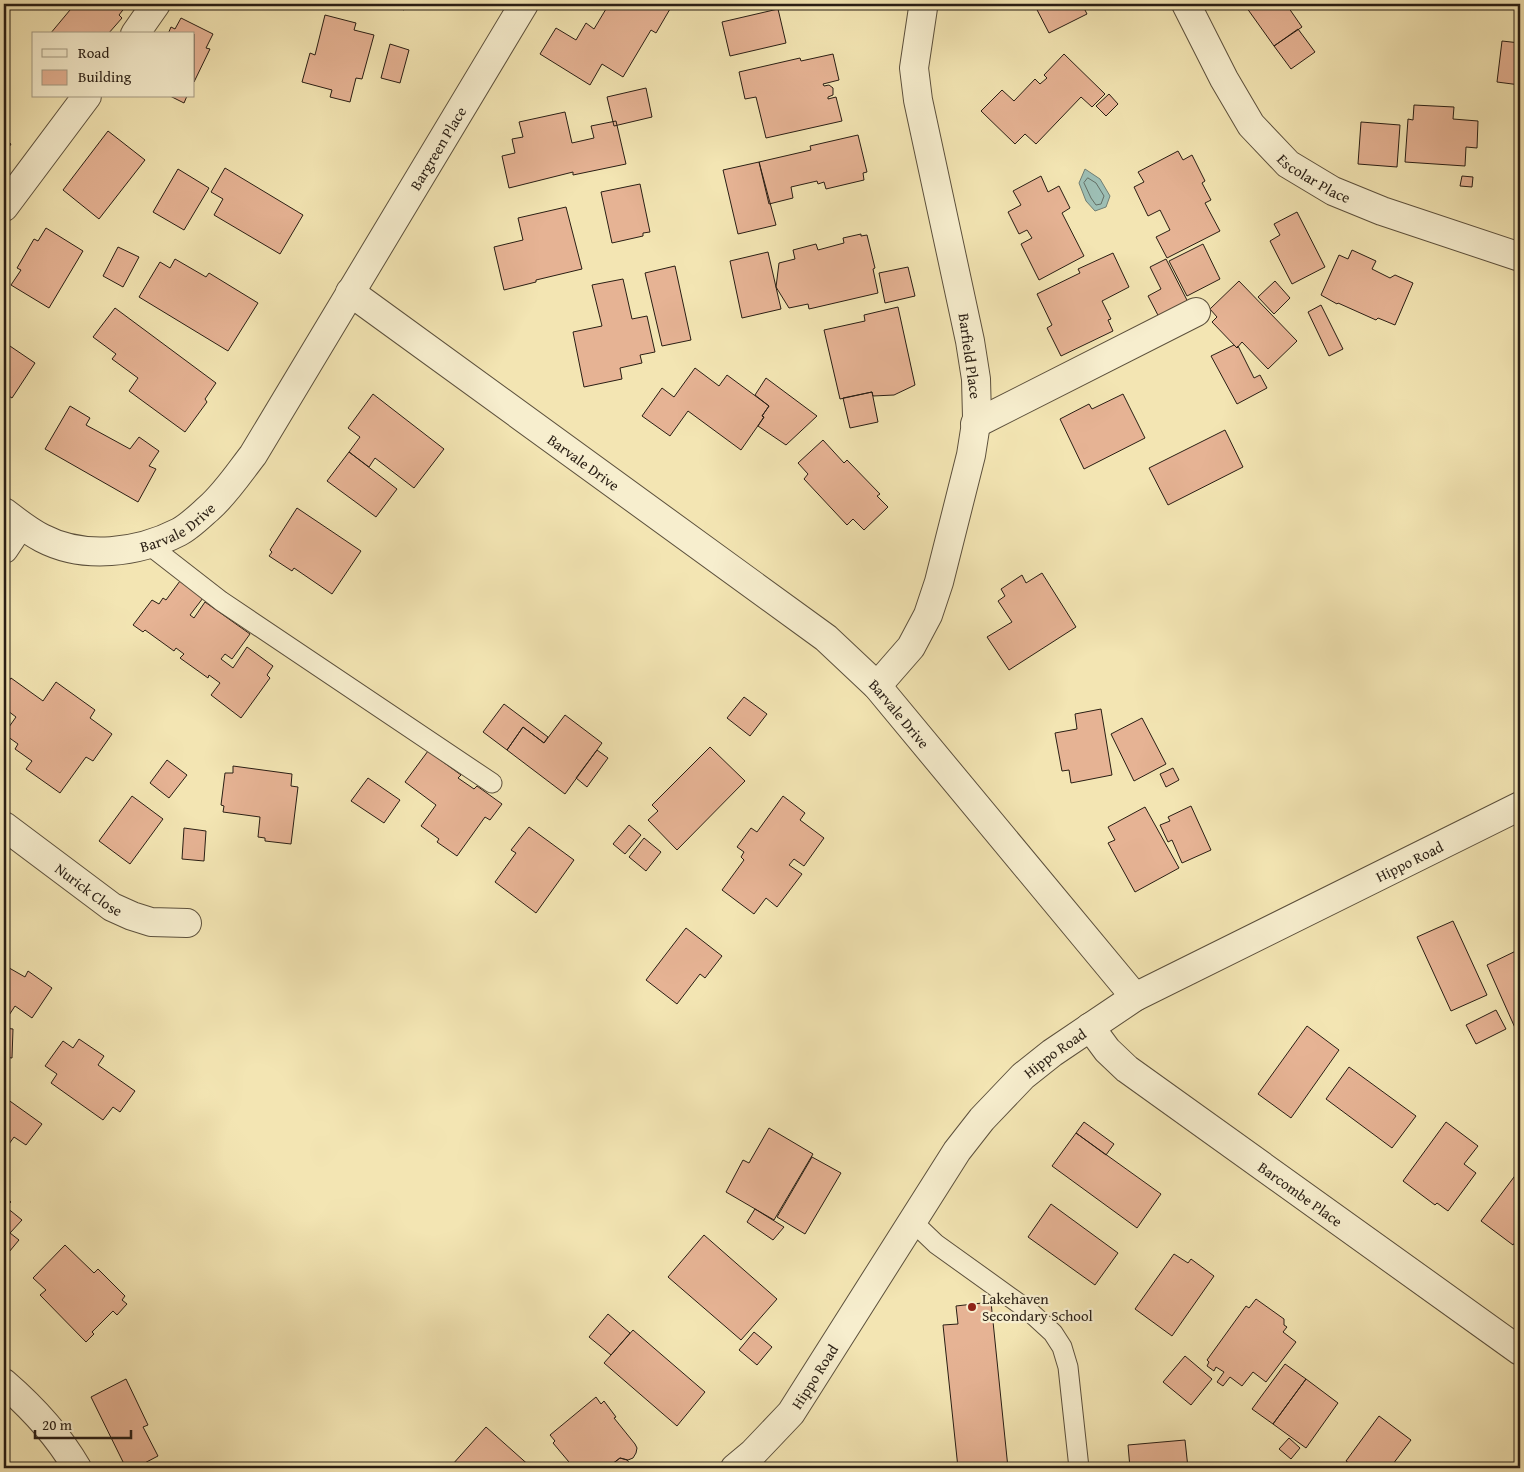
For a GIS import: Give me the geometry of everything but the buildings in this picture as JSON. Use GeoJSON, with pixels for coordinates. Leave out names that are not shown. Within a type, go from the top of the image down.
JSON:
{"type":"FeatureCollection","features":[{"type":"Feature","properties":{"kind":"street"},"geometry":{"type":"LineString","coordinates":[[135,32],[156,4]]}},
{"type":"Feature","properties":{"kind":"street","name":"Bargreen Place"},"geometry":{"type":"LineString","coordinates":[[350,292],[524,4]]}},
{"type":"Feature","properties":{"kind":"street","name":"Escolar Place"},"geometry":{"type":"LineString","coordinates":[[1186,4],[1224,79],[1252,125],[1288,164],[1334,191],[1382,211],[1520,257]]}},
{"type":"Feature","properties":{"kind":"street","name":"Barfield Place"},"geometry":{"type":"LineString","coordinates":[[877,686],[911,647],[928,615],[939,582],[971,454],[977,417],[976,379],[970,340],[920,109],[915,76],[915,59],[922,5]]}},
{"type":"Feature","properties":{"kind":"street"},"geometry":{"type":"LineString","coordinates":[[4,207],[86,98]]}},
{"type":"Feature","properties":{"kind":"street","name":"Barvale Drive"},"geometry":{"type":"LineString","coordinates":[[12,518],[42,539],[66,547],[99,552],[149,545],[180,531],[210,508],[253,455],[350,292],[826,638],[877,686],[1135,997]]}},
{"type":"Feature","properties":{"kind":"street"},"geometry":{"type":"LineString","coordinates":[[975,424],[1196,312]]}},
{"type":"Feature","properties":{"kind":"street"},"geometry":{"type":"LineString","coordinates":[[4,549],[12,518]]}},
{"type":"Feature","properties":{"kind":"street","name":"Hippo Road"},"geometry":{"type":"LineString","coordinates":[[735,1468],[753,1453],[791,1413],[957,1151],[982,1119],[1023,1076],[1052,1053],[1135,997],[1520,806]]}},
{"type":"Feature","properties":{"kind":"street","name":"Nurick Close"},"geometry":{"type":"LineString","coordinates":[[4,826],[112,907],[151,922],[187,923]]}},
{"type":"Feature","properties":{"kind":"street","name":"Barcombe Place"},"geometry":{"type":"LineString","coordinates":[[1090,1027],[1108,1050],[1127,1069],[1520,1351]]}},
{"type":"Feature","properties":{"kind":"street"},"geometry":{"type":"LineString","coordinates":[[4,1383],[28,1404],[50,1428],[78,1468]]}},
{"type":"Feature","properties":{"kind":"lane"},"geometry":{"type":"LineString","coordinates":[[149,545],[221,601],[492,783]]}},
{"type":"Feature","properties":{"kind":"lane"},"geometry":{"type":"LineString","coordinates":[[913,1222],[936,1244],[1028,1310],[1052,1333],[1062,1347],[1068,1367],[1079,1468]]}},
{"type":"Feature","properties":{"kind":"water"},"geometry":{"type":"Polygon","coordinates":[[[1085,169],[1100,179],[1110,196],[1106,207],[1095,211],[1086,201],[1079,183],[1085,169]]]}},
{"type":"Feature","properties":{"kind":"place","name":"Lakehaven Secondary School"},"geometry":{"type":"Point","coordinates":[972,1307]}}]}
